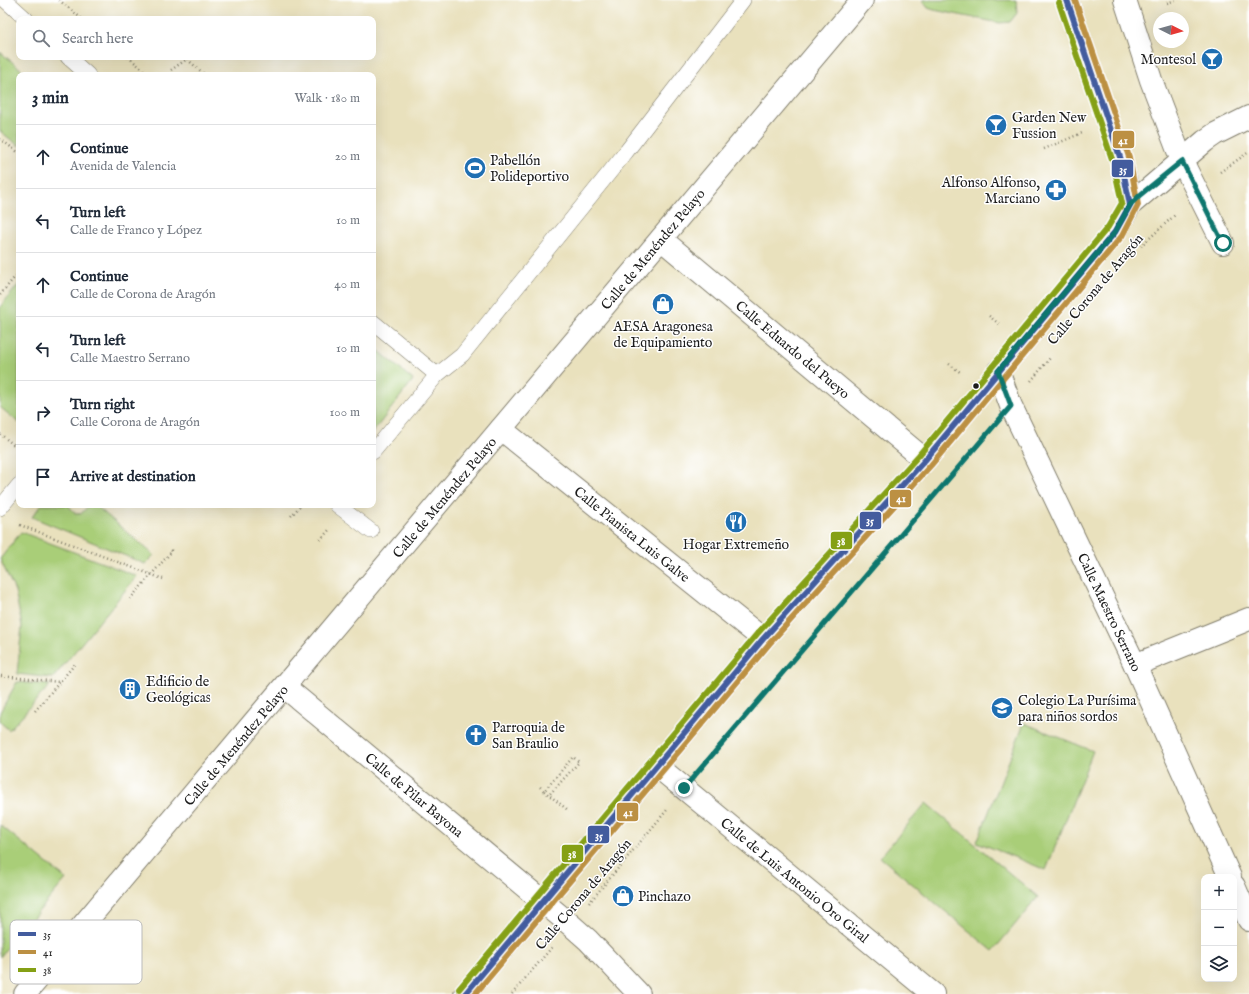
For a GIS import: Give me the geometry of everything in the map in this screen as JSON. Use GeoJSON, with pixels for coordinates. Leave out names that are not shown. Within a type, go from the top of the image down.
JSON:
{"type":"FeatureCollection","features":[{"type":"Feature","properties":{"kind":"street","name":"Calle de Menéndez Pelayo"},"geometry":{"type":"LineString","coordinates":[[89,920],[286,688],[397,552],[862,0]]}},
{"type":"Feature","properties":{"kind":"street"},"geometry":{"type":"LineString","coordinates":[[1067,0],[1121,160],[1130,205]]}},
{"type":"Feature","properties":{"kind":"street"},"geometry":{"type":"LineString","coordinates":[[1125,0],[1151,80],[1182,161],[1223,243]]}},
{"type":"Feature","properties":{"kind":"street"},"geometry":{"type":"LineString","coordinates":[[465,994],[763,639],[925,460],[1115,232],[1130,205],[1140,195],[1215,134],[1249,117]]}},
{"type":"Feature","properties":{"kind":"street","name":"Calle Eduardo del Pueyo"},"geometry":{"type":"LineString","coordinates":[[661,239],[925,460]]}},
{"type":"Feature","properties":{"kind":"street","name":"Calle Maestro Serrano"},"geometry":{"type":"LineString","coordinates":[[998,371],[1011,406],[1136,666],[1229,874]]}},
{"type":"Feature","properties":{"kind":"street","name":"Calle Pianista Luis Galve"},"geometry":{"type":"LineString","coordinates":[[501,429],[763,639]]}},
{"type":"Feature","properties":{"kind":"street"},"geometry":{"type":"LineString","coordinates":[[1136,666],[1249,619]]}},
{"type":"Feature","properties":{"kind":"street","name":"Calle de Pilar Bayona"},"geometry":{"type":"LineString","coordinates":[[286,688],[571,925],[588,940],[639,994]]}},
{"type":"Feature","properties":{"kind":"street","name":"Calle de Luis Antonio Oro Giral"},"geometry":{"type":"LineString","coordinates":[[656,766],[933,994]]}},
{"type":"Feature","properties":{"kind":"street"},"geometry":{"type":"LineString","coordinates":[[1237,893],[1249,920]]}},
{"type":"Feature","properties":{"kind":"street","name":"Calle de Menéndez Pelayo"},"geometry":{"type":"LineString","coordinates":[[26,994],[34,984]]}},
{"type":"Feature","properties":{"kind":"lane"},"geometry":{"type":"LineString","coordinates":[[5,0],[23,16]]}},
{"type":"Feature","properties":{"kind":"lane"},"geometry":{"type":"LineString","coordinates":[[376,448],[437,376],[462,354],[626,152],[743,0]]}},
{"type":"Feature","properties":{"kind":"lane"},"geometry":{"type":"LineString","coordinates":[[71,60],[85,72]]}},
{"type":"Feature","properties":{"kind":"lane"},"geometry":{"type":"LineString","coordinates":[[376,325],[437,376]]}},
{"type":"Feature","properties":{"kind":"lane"},"geometry":{"type":"LineString","coordinates":[[0,508],[16,489]]}},
{"type":"Feature","properties":{"kind":"lane"},"geometry":{"type":"LineString","coordinates":[[341,508],[371,531]]}},
{"type":"Feature","properties":{"kind":"path"},"geometry":{"type":"LineString","coordinates":[[59,0],[78,16]]}},
{"type":"Feature","properties":{"kind":"path"},"geometry":{"type":"LineString","coordinates":[[1167,3],[1176,0]]}},
{"type":"Feature","properties":{"kind":"path"},"geometry":{"type":"LineString","coordinates":[[132,60],[146,72]]}},
{"type":"Feature","properties":{"kind":"path"},"geometry":{"type":"LineString","coordinates":[[171,70],[185,60]]}},
{"type":"Feature","properties":{"kind":"path"},"geometry":{"type":"LineString","coordinates":[[187,60],[201,72]]}},
{"type":"Feature","properties":{"kind":"path"},"geometry":{"type":"LineString","coordinates":[[1044,149],[1082,133]]}},
{"type":"Feature","properties":{"kind":"path"},"geometry":{"type":"LineString","coordinates":[[0,139],[16,151]]}},
{"type":"Feature","properties":{"kind":"path","name":"Calle Corona de Aragón"},"geometry":{"type":"LineString","coordinates":[[1140,247],[1168,222]]}},
{"type":"Feature","properties":{"kind":"path"},"geometry":{"type":"LineString","coordinates":[[0,294],[16,275]]}},
{"type":"Feature","properties":{"kind":"path"},"geometry":{"type":"LineString","coordinates":[[989,316],[999,324]]}},
{"type":"Feature","properties":{"kind":"path","name":"Calle Corona de Aragón"},"geometry":{"type":"LineString","coordinates":[[974,449],[1051,357]]}},
{"type":"Feature","properties":{"kind":"path"},"geometry":{"type":"LineString","coordinates":[[950,364],[960,372]]}},
{"type":"Feature","properties":{"kind":"path"},"geometry":{"type":"LineString","coordinates":[[0,434],[16,447]]}},
{"type":"Feature","properties":{"kind":"path","name":"Calle Corona de Aragón"},"geometry":{"type":"LineString","coordinates":[[512,994],[684,788],[938,491]]}},
{"type":"Feature","properties":{"kind":"path"},"geometry":{"type":"LineString","coordinates":[[291,516],[298,508]]}},
{"type":"Feature","properties":{"kind":"path"},"geometry":{"type":"LineString","coordinates":[[19,525],[163,579]]}},
{"type":"Feature","properties":{"kind":"path"},"geometry":{"type":"LineString","coordinates":[[130,599],[172,551],[169,549]]}},
{"type":"Feature","properties":{"kind":"path"},"geometry":{"type":"LineString","coordinates":[[35,711],[75,664]]}},
{"type":"Feature","properties":{"kind":"path"},"geometry":{"type":"LineString","coordinates":[[1,676],[59,682]]}},
{"type":"Feature","properties":{"kind":"path"},"geometry":{"type":"LineString","coordinates":[[544,791],[574,757],[579,762],[549,795]]}},
{"type":"Feature","properties":{"kind":"path"},"geometry":{"type":"LineString","coordinates":[[540,787],[569,811]]}},
{"type":"Feature","properties":{"kind":"green space"},"geometry":{"type":"Polygon","coordinates":[[[922,0],[1016,0],[1017,13],[1010,22],[1000,23],[934,10],[928,8],[922,0]]]}},
{"type":"Feature","properties":{"kind":"green space"},"geometry":{"type":"Polygon","coordinates":[[[0,52],[24,72],[16,72],[16,144],[0,131],[0,52]]]}},
{"type":"Feature","properties":{"kind":"green space"},"geometry":{"type":"Polygon","coordinates":[[[16,288],[16,420],[0,407],[0,307],[16,288]]]}},
{"type":"Feature","properties":{"kind":"green space"},"geometry":{"type":"Polygon","coordinates":[[[376,349],[413,380],[376,428],[376,349]]]}},
{"type":"Feature","properties":{"kind":"green space"},"geometry":{"type":"Polygon","coordinates":[[[39,508],[71,508],[75,513],[81,514],[86,508],[99,508],[154,555],[145,564],[32,517],[39,508]]]}},
{"type":"Feature","properties":{"kind":"green space"},"geometry":{"type":"Polygon","coordinates":[[[21,532],[137,576],[53,678],[17,674],[22,626],[15,591],[0,559],[21,532]]]}},
{"type":"Feature","properties":{"kind":"green space"},"geometry":{"type":"Polygon","coordinates":[[[17,682],[50,685],[9,730],[0,722],[0,712],[17,682]]]}},
{"type":"Feature","properties":{"kind":"green space"},"geometry":{"type":"Polygon","coordinates":[[[1024,723],[1093,751],[1046,870],[977,842],[1024,723]]]}},
{"type":"Feature","properties":{"kind":"green space"},"geometry":{"type":"Polygon","coordinates":[[[926,803],[1038,897],[993,951],[880,857],[926,803]]]}},
{"type":"Feature","properties":{"kind":"green space"},"geometry":{"type":"Polygon","coordinates":[[[0,825],[66,879],[31,920],[10,920],[10,945],[0,957],[0,825]]]}},
{"type":"Feature","properties":{"kind":"transit line","name":"35"},"geometry":{"type":"LineString","coordinates":[[465,994],[763,639],[925,460],[1115,232],[1130,205],[1121,160],[1067,0]]}},
{"type":"Feature","properties":{"kind":"transit line","name":"41"},"geometry":{"type":"LineString","coordinates":[[475,994],[769,644],[931,465],[1122,236],[1138,205],[1129,157],[1075,0]]}},
{"type":"Feature","properties":{"kind":"transit line","name":"38"},"geometry":{"type":"LineString","coordinates":[[459,989],[757,634],[919,455],[1108,227],[1122,203],[1113,162],[1059,3]]}},
{"type":"Feature","properties":{"kind":"place","name":"Montesol"},"geometry":{"type":"Point","coordinates":[1212,59]}},
{"type":"Feature","properties":{"kind":"place","name":"Garden New Fussion"},"geometry":{"type":"Point","coordinates":[996,125]}},
{"type":"Feature","properties":{"kind":"place","name":"Pabellón Polideportivo"},"geometry":{"type":"Point","coordinates":[475,168]}},
{"type":"Feature","properties":{"kind":"place","name":"Alfonso Alfonso, Marciano"},"geometry":{"type":"Point","coordinates":[1056,190]}},
{"type":"Feature","properties":{"kind":"place","name":"AESA Aragonesa de Equipamiento"},"geometry":{"type":"Point","coordinates":[663,304]}},
{"type":"Feature","properties":{"kind":"place","name":"Hogar Extremeño"},"geometry":{"type":"Point","coordinates":[736,522]}},
{"type":"Feature","properties":{"kind":"place","name":"Edificio de Geológicas"},"geometry":{"type":"Point","coordinates":[130,689]}},
{"type":"Feature","properties":{"kind":"place","name":"Colegio La Purísima para niños sordos"},"geometry":{"type":"Point","coordinates":[1002,708]}},
{"type":"Feature","properties":{"kind":"place","name":"Parroquia de San Braulio"},"geometry":{"type":"Point","coordinates":[476,735]}},
{"type":"Feature","properties":{"kind":"place","name":"Pinchazo"},"geometry":{"type":"Point","coordinates":[623,896]}},
{"type":"Feature","properties":{"kind":"route"},"geometry":{"type":"LineString","coordinates":[[684,788],[1011,406],[998,371],[1115,232],[1130,205],[1182,161],[1197,194],[1223,243]]}}]}
